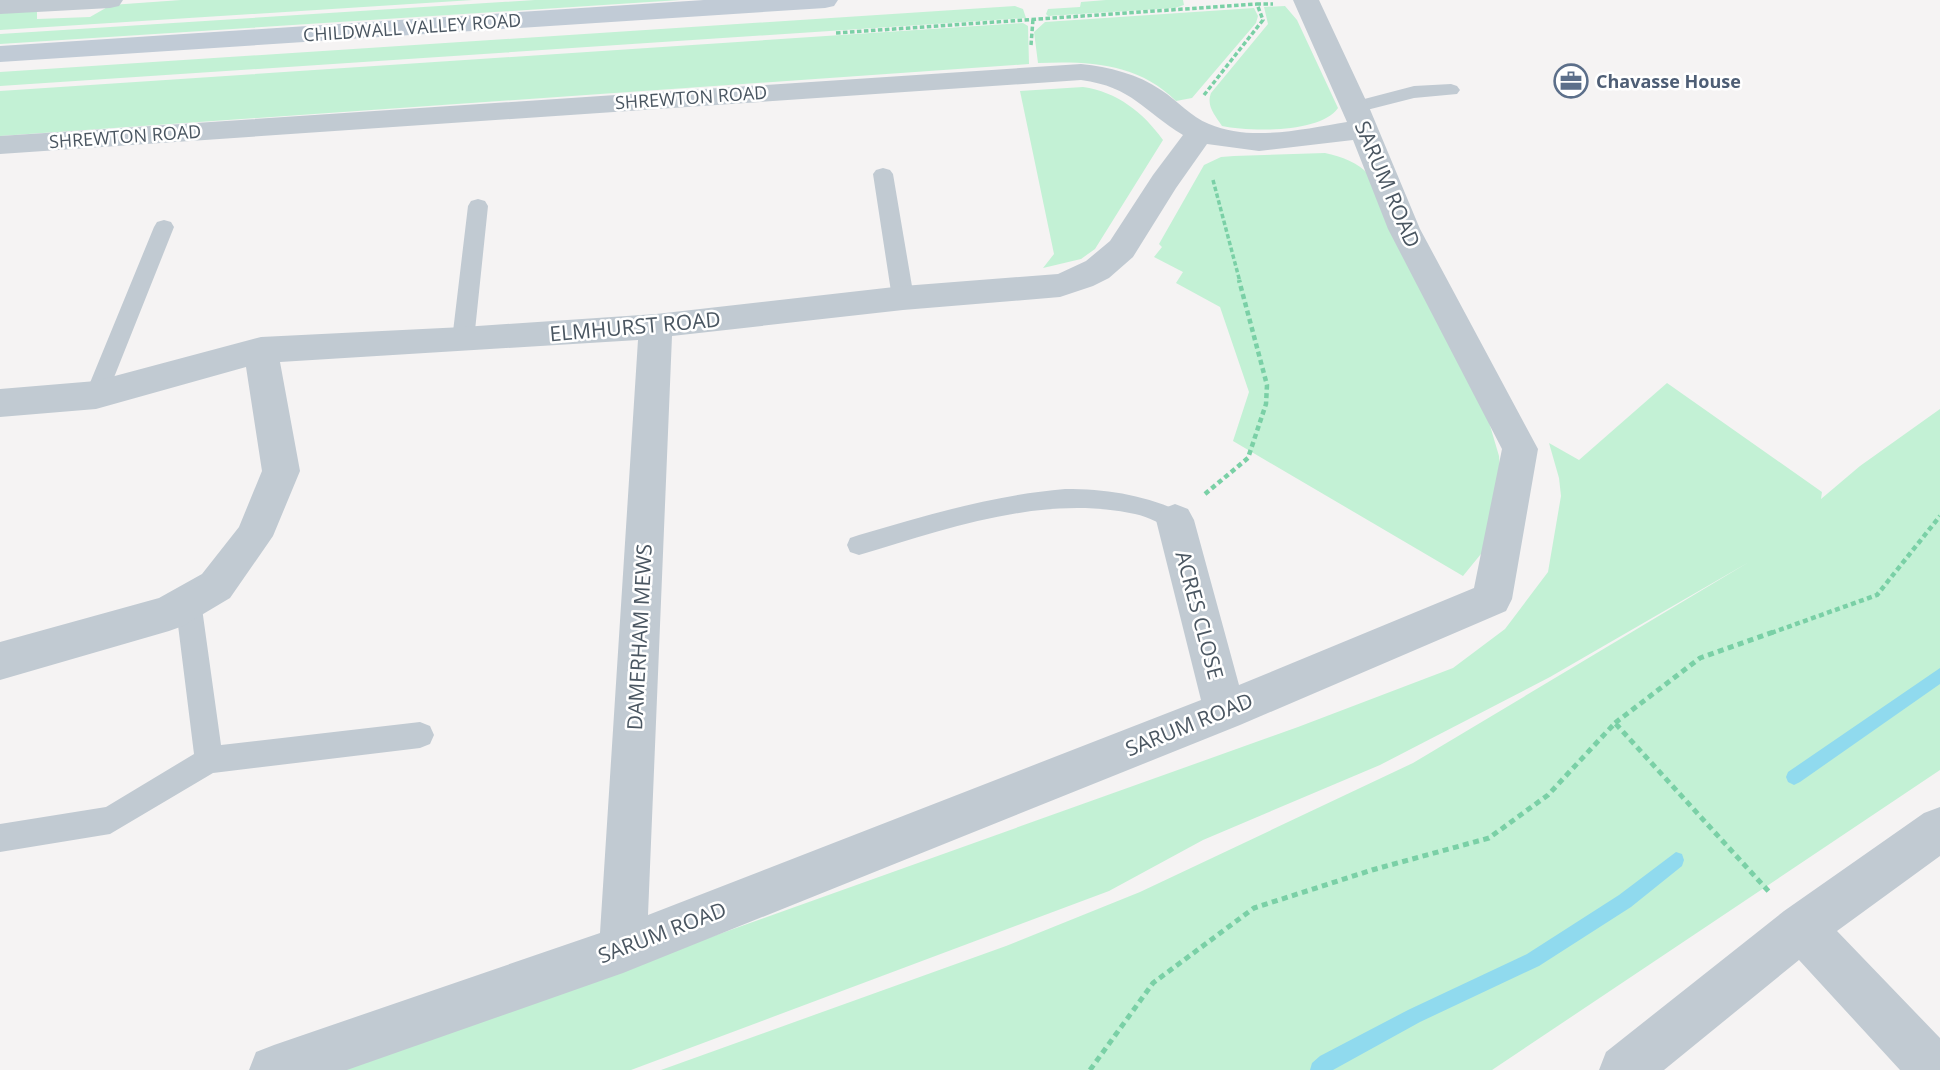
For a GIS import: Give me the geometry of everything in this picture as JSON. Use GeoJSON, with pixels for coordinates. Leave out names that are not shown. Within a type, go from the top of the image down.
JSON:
{"type":"FeatureCollection","features":[{"type":"Feature","properties":{"kind":"main road","name":"CHILDWALL VALLEY ROAD"},"geometry":{"type":"LineString","coordinates":[[0,54],[825,0]]}},
{"type":"Feature","properties":{"kind":"street"},"geometry":{"type":"LineString","coordinates":[[0,6],[110,0]]}},
{"type":"Feature","properties":{"kind":"street","name":"SARUM ROAD"},"geometry":{"type":"LineString","coordinates":[[274,1070],[622,949],[1225,711],[1492,599],[1520,449],[1404,229],[1359,118],[1306,1]]}},
{"type":"Feature","properties":{"kind":"street","name":"SHREWTON ROAD"},"geometry":{"type":"LineString","coordinates":[[0,145],[1081,72],[1106,75],[1133,85],[1197,137],[1261,141],[1359,118]]}},
{"type":"Feature","properties":{"kind":"street","name":"ELMHURST ROAD"},"geometry":{"type":"LineString","coordinates":[[0,402],[96,395],[261,350],[463,340],[656,326],[902,298],[1060,285],[1076,281],[1116,257],[1132,238],[1159,189],[1197,137]]}},
{"type":"Feature","properties":{"kind":"street","name":"DAMERHAM MEWS"},"geometry":{"type":"LineString","coordinates":[[622,949],[656,326]]}},
{"type":"Feature","properties":{"kind":"street"},"geometry":{"type":"LineString","coordinates":[[0,661],[169,613],[216,586],[254,536],[281,471],[261,350]]}},
{"type":"Feature","properties":{"kind":"street","name":"ACRES CLOSE"},"geometry":{"type":"LineString","coordinates":[[1175,520],[1225,711]]}},
{"type":"Feature","properties":{"kind":"street"},"geometry":{"type":"LineString","coordinates":[[1624,1070],[1801,928],[1940,829]]}},
{"type":"Feature","properties":{"kind":"street"},"geometry":{"type":"LineString","coordinates":[[1801,928],[1935,1070]]}},
{"type":"Feature","properties":{"kind":"lane"},"geometry":{"type":"LineString","coordinates":[[1359,118],[1414,92],[1451,90]]}},
{"type":"Feature","properties":{"kind":"lane"},"geometry":{"type":"LineString","coordinates":[[883,174],[902,298]]}},
{"type":"Feature","properties":{"kind":"lane"},"geometry":{"type":"LineString","coordinates":[[463,340],[478,206]]}},
{"type":"Feature","properties":{"kind":"lane"},"geometry":{"type":"LineString","coordinates":[[96,395],[164,227]]}},
{"type":"Feature","properties":{"kind":"lane"},"geometry":{"type":"LineString","coordinates":[[859,545],[992,507],[1077,496],[1137,504],[1175,520]]}},
{"type":"Feature","properties":{"kind":"lane"},"geometry":{"type":"LineString","coordinates":[[188,601],[209,760]]}},
{"type":"Feature","properties":{"kind":"lane"},"geometry":{"type":"LineString","coordinates":[[0,838],[110,820],[209,760],[420,735]]}},
{"type":"Feature","properties":{"kind":"path"},"geometry":{"type":"LineString","coordinates":[[1191,0],[1194,9]]}},
{"type":"Feature","properties":{"kind":"path"},"geometry":{"type":"LineString","coordinates":[[1169,112],[1202,98],[1263,20],[1257,4],[1306,1]]}},
{"type":"Feature","properties":{"kind":"path"},"geometry":{"type":"LineString","coordinates":[[1175,520],[1248,458],[1266,404],[1267,385],[1208,163],[1197,137]]}},
{"type":"Feature","properties":{"kind":"path"},"geometry":{"type":"LineString","coordinates":[[1090,1070],[1153,983],[1254,908],[1372,870],[1489,838],[1548,795],[1615,723],[1700,658],[1877,595],[1940,516]]}},
{"type":"Feature","properties":{"kind":"path"},"geometry":{"type":"LineString","coordinates":[[1615,723],[1801,928]]}},
{"type":"Feature","properties":{"kind":"green space"},"geometry":{"type":"Polygon","coordinates":[[[181,0],[473,0],[0,30],[0,11],[37,12],[37,19],[90,17],[111,5],[181,0]]]}},
{"type":"Feature","properties":{"kind":"green space"},"geometry":{"type":"Polygon","coordinates":[[[535,0],[680,0],[0,44],[0,34],[535,0]]]}},
{"type":"Feature","properties":{"kind":"green space"},"geometry":{"type":"Polygon","coordinates":[[[1183,0],[1184,5],[1175,8],[1046,14],[1048,9],[1080,7],[1081,2],[1183,0]]]}},
{"type":"Feature","properties":{"kind":"green space"},"geometry":{"type":"Polygon","coordinates":[[[1015,6],[1023,9],[1026,18],[0,86],[0,72],[1015,6]]]}},
{"type":"Feature","properties":{"kind":"green space"},"geometry":{"type":"Polygon","coordinates":[[[1285,6],[1297,20],[1338,108],[1317,122],[1284,129],[1222,126],[1210,106],[1211,93],[1268,24],[1264,7],[1285,6]]]}},
{"type":"Feature","properties":{"kind":"green space"},"geometry":{"type":"Polygon","coordinates":[[[1254,8],[1258,16],[1256,23],[1192,98],[1176,101],[1146,79],[1112,67],[1038,63],[1034,32],[1045,22],[1254,8]]]}},
{"type":"Feature","properties":{"kind":"green space"},"geometry":{"type":"Polygon","coordinates":[[[1023,23],[1028,26],[1029,64],[0,136],[0,91],[1023,23]]]}},
{"type":"Feature","properties":{"kind":"green space"},"geometry":{"type":"Polygon","coordinates":[[[1083,87],[1107,93],[1128,105],[1147,121],[1163,140],[1095,249],[1081,259],[1043,268],[1054,254],[1020,91],[1083,87]]]}},
{"type":"Feature","properties":{"kind":"green space"},"geometry":{"type":"Polygon","coordinates":[[[1325,153],[1349,161],[1369,175],[1486,412],[1499,456],[1501,482],[1485,549],[1463,576],[1233,441],[1249,392],[1220,307],[1176,283],[1183,272],[1154,257],[1162,247],[1159,244],[1204,165],[1221,157],[1325,153]]]}},
{"type":"Feature","properties":{"kind":"green space"},"geometry":{"type":"Polygon","coordinates":[[[1667,383],[1822,492],[1821,499],[1860,466],[1940,409],[1940,770],[1492,1070],[661,1070],[1006,946],[1140,892],[1413,763],[1749,562],[1550,677],[1380,765],[1203,840],[1109,891],[631,1070],[339,1070],[1298,727],[1453,668],[1505,629],[1548,572],[1561,496],[1549,443],[1579,460],[1667,383]]]}},
{"type":"Feature","properties":{"kind":"waterway"},"geometry":{"type":"LineString","coordinates":[[1794,777],[1940,675]]}},
{"type":"Feature","properties":{"kind":"waterway"},"geometry":{"type":"LineString","coordinates":[[1319,1070],[1327,1063],[1414,1016],[1533,960],[1625,901],[1676,860]]}},
{"type":"Feature","properties":{"kind":"place","name":"Chavasse House"},"geometry":{"type":"Point","coordinates":[1571,81]}}]}
